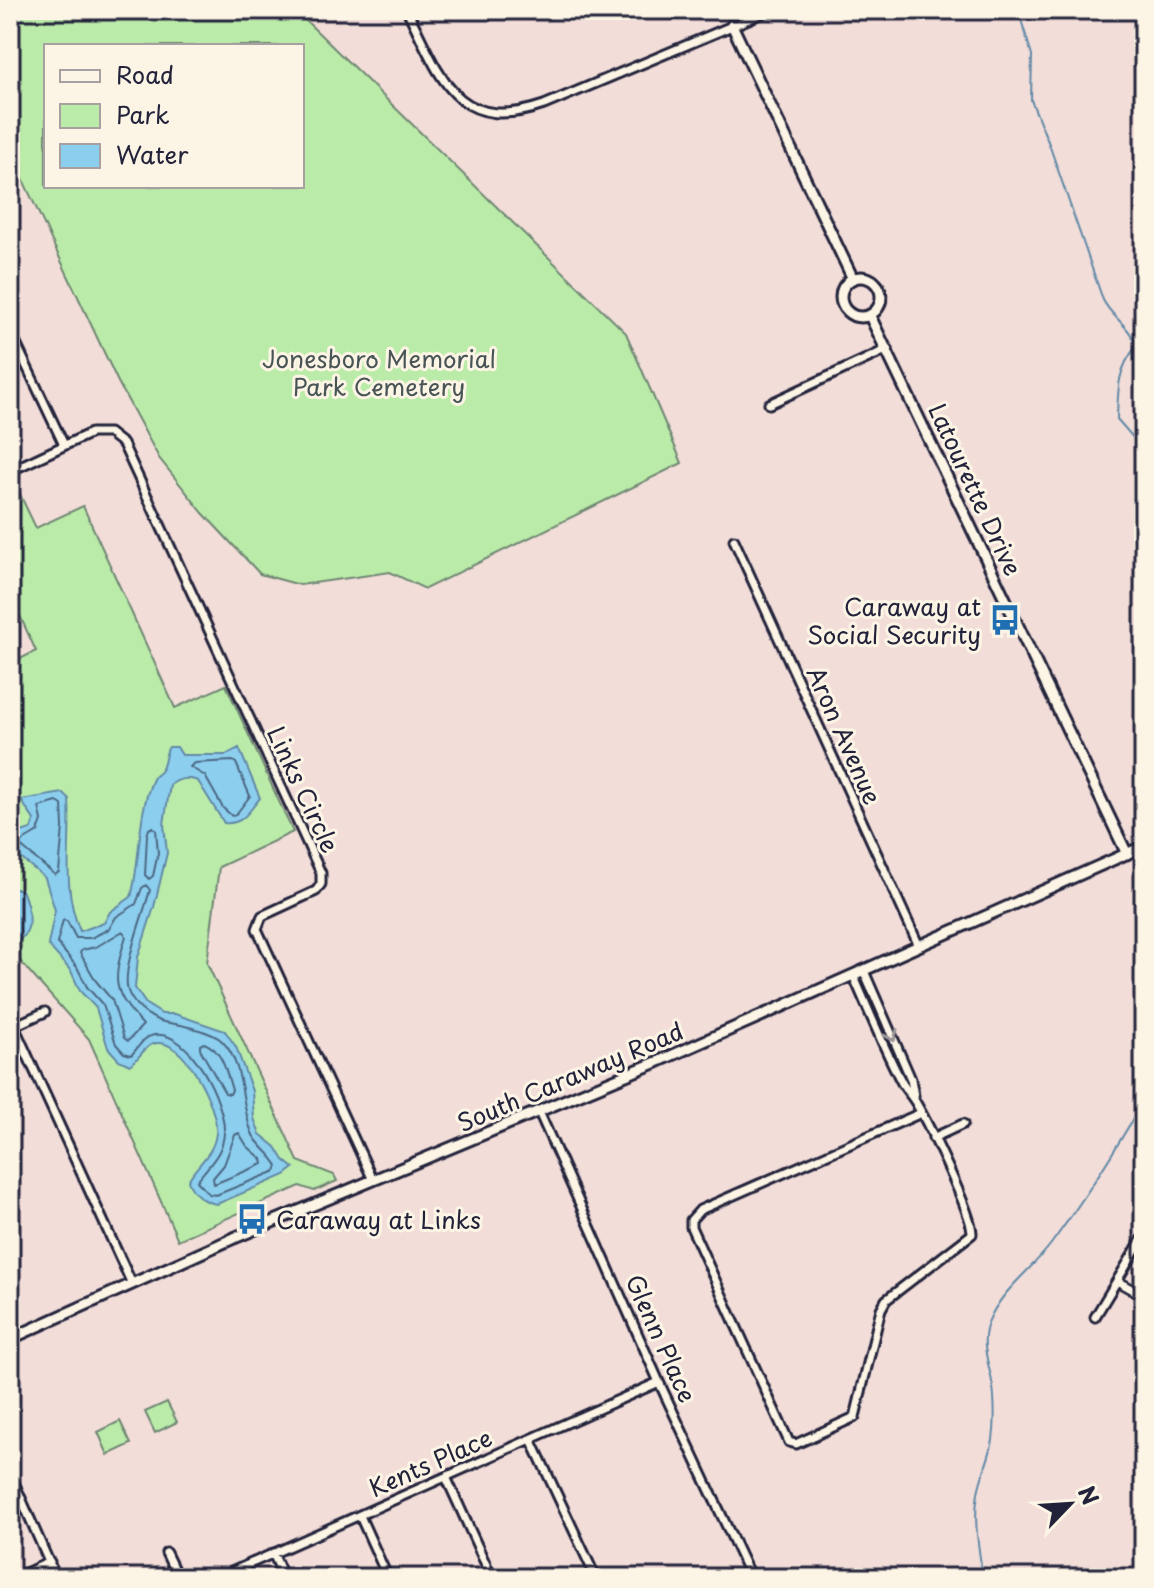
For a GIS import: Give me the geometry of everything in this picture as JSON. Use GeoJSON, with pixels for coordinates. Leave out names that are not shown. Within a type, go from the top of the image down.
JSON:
{"type":"FeatureCollection","features":[{"type":"Feature","properties":{"kind":"street"},"geometry":{"type":"LineString","coordinates":[[407,10],[443,81],[478,110],[496,113],[521,113],[544,105],[770,10]]}},
{"type":"Feature","properties":{"kind":"street"},"geometry":{"type":"LineString","coordinates":[[732,25],[853,279]]}},
{"type":"Feature","properties":{"kind":"street"},"geometry":{"type":"LineString","coordinates":[[867,278],[878,286],[880,306],[870,316],[856,317],[845,309],[841,296],[843,289],[853,279],[867,278]]}},
{"type":"Feature","properties":{"kind":"street","name":"Latourette Drive"},"geometry":{"type":"LineString","coordinates":[[870,316],[1127,854]]}},
{"type":"Feature","properties":{"kind":"street"},"geometry":{"type":"LineString","coordinates":[[10,331],[64,445]]}},
{"type":"Feature","properties":{"kind":"street"},"geometry":{"type":"LineString","coordinates":[[769,404],[888,349]]}},
{"type":"Feature","properties":{"kind":"street","name":"Links Circle"},"geometry":{"type":"LineString","coordinates":[[10,471],[100,432],[109,433],[123,444],[321,873],[321,884],[316,891],[262,916],[257,929],[373,1180]]}},
{"type":"Feature","properties":{"kind":"street","name":"Aron Avenue"},"geometry":{"type":"LineString","coordinates":[[734,540],[919,946]]}},
{"type":"Feature","properties":{"kind":"street","name":"South Caraway Road"},"geometry":{"type":"LineString","coordinates":[[10,1339],[864,971],[1144,846]]}},
{"type":"Feature","properties":{"kind":"street"},"geometry":{"type":"LineString","coordinates":[[864,971],[911,1079],[915,1102]]}},
{"type":"Feature","properties":{"kind":"street"},"geometry":{"type":"LineString","coordinates":[[853,975],[903,1084],[915,1102],[921,1113],[933,1138],[972,1227],[972,1234],[886,1300],[881,1309],[855,1417],[796,1444],[789,1442],[691,1227],[691,1220],[700,1210],[921,1113]]}},
{"type":"Feature","properties":{"kind":"street"},"geometry":{"type":"LineString","coordinates":[[45,1012],[12,1027],[132,1284]]}},
{"type":"Feature","properties":{"kind":"street","name":"Glenn Place"},"geometry":{"type":"LineString","coordinates":[[539,1112],[659,1382],[751,1578]]}},
{"type":"Feature","properties":{"kind":"street"},"geometry":{"type":"LineString","coordinates":[[933,1138],[963,1124]]}},
{"type":"Feature","properties":{"kind":"street"},"geometry":{"type":"LineString","coordinates":[[1095,1317],[1144,1236]]}},
{"type":"Feature","properties":{"kind":"street"},"geometry":{"type":"LineString","coordinates":[[1117,1281],[1144,1296]]}},
{"type":"Feature","properties":{"kind":"street","name":"Kents Place"},"geometry":{"type":"LineString","coordinates":[[218,1578],[659,1382]]}},
{"type":"Feature","properties":{"kind":"street"},"geometry":{"type":"LineString","coordinates":[[531,1439],[596,1578]]}},
{"type":"Feature","properties":{"kind":"street"},"geometry":{"type":"LineString","coordinates":[[10,1473],[56,1578]]}},
{"type":"Feature","properties":{"kind":"street"},"geometry":{"type":"LineString","coordinates":[[446,1477],[492,1578]]}},
{"type":"Feature","properties":{"kind":"street"},"geometry":{"type":"LineString","coordinates":[[360,1516],[388,1578]]}},
{"type":"Feature","properties":{"kind":"street"},"geometry":{"type":"LineString","coordinates":[[166,1553],[178,1578]]}},
{"type":"Feature","properties":{"kind":"street"},"geometry":{"type":"LineString","coordinates":[[273,1553],[284,1578]]}},
{"type":"Feature","properties":{"kind":"street"},"geometry":{"type":"LineString","coordinates":[[15,1578],[50,1562]]}},
{"type":"Feature","properties":{"kind":"street"},"geometry":{"type":"LineString","coordinates":[[838,1578],[846,1575],[861,1578]]}},
{"type":"Feature","properties":{"kind":"street"},"geometry":{"type":"LineString","coordinates":[[1137,1578],[1144,1575]]}},
{"type":"Feature","properties":{"kind":"green space","name":"Jonesboro Memorial Park Cemetery"},"geometry":{"type":"Polygon","coordinates":[[[10,10],[295,10],[626,333],[682,463],[425,589],[390,572],[300,585],[260,574],[203,513],[159,458],[118,382],[10,146],[10,10]]]}},
{"type":"Feature","properties":{"kind":"green space"},"geometry":{"type":"Polygon","coordinates":[[[15,484],[36,528],[83,506],[175,708],[226,685],[293,832],[219,867],[207,963],[298,1161],[334,1175],[337,1181],[314,1191],[300,1186],[178,1240],[89,1039],[20,961],[10,965],[10,664],[36,651],[10,594],[10,486],[15,484]]]}},
{"type":"Feature","properties":{"kind":"green space"},"geometry":{"type":"Polygon","coordinates":[[[167,1402],[177,1422],[155,1433],[145,1412],[167,1402]]]}},
{"type":"Feature","properties":{"kind":"green space"},"geometry":{"type":"Polygon","coordinates":[[[120,1421],[131,1444],[108,1455],[98,1432],[120,1421]]]}},
{"type":"Feature","properties":{"kind":"water"},"geometry":{"type":"Polygon","coordinates":[[[169,747],[177,747],[182,755],[226,755],[239,748],[260,798],[241,819],[224,823],[198,781],[183,779],[170,785],[164,824],[167,853],[138,957],[135,988],[146,1004],[162,1014],[175,1014],[225,1031],[236,1047],[252,1091],[254,1118],[260,1134],[294,1168],[285,1175],[217,1204],[200,1197],[188,1181],[212,1147],[216,1133],[212,1108],[197,1076],[176,1050],[164,1044],[150,1045],[130,1065],[119,1060],[108,1048],[96,1008],[80,991],[71,971],[48,945],[55,910],[45,878],[10,849],[10,832],[31,829],[34,820],[21,800],[63,793],[69,799],[69,882],[74,914],[80,931],[104,923],[110,912],[131,897],[144,807],[153,779],[163,767],[169,747]]]}},
{"type":"Feature","properties":{"kind":"water"},"geometry":{"type":"Polygon","coordinates":[[[10,890],[22,890],[28,906],[29,922],[24,935],[10,946],[10,890]]]}},
{"type":"Feature","properties":{"kind":"waterway"},"geometry":{"type":"LineString","coordinates":[[1018,10],[1032,55],[1031,100],[1103,300],[1134,340],[1136,347],[1125,364],[1118,390],[1117,419],[1144,450]]}},
{"type":"Feature","properties":{"kind":"waterway"},"geometry":{"type":"LineString","coordinates":[[983,1578],[976,1514],[979,1486],[992,1447],[995,1418],[993,1386],[985,1346],[987,1325],[1005,1295],[1044,1253],[1076,1209],[1144,1100]]}},
{"type":"Feature","properties":{"kind":"place","name":"Caraway at Social Security"},"geometry":{"type":"Point","coordinates":[1005,620]}},
{"type":"Feature","properties":{"kind":"place","name":"Caraway at Links"},"geometry":{"type":"Point","coordinates":[252,1219]}}]}
